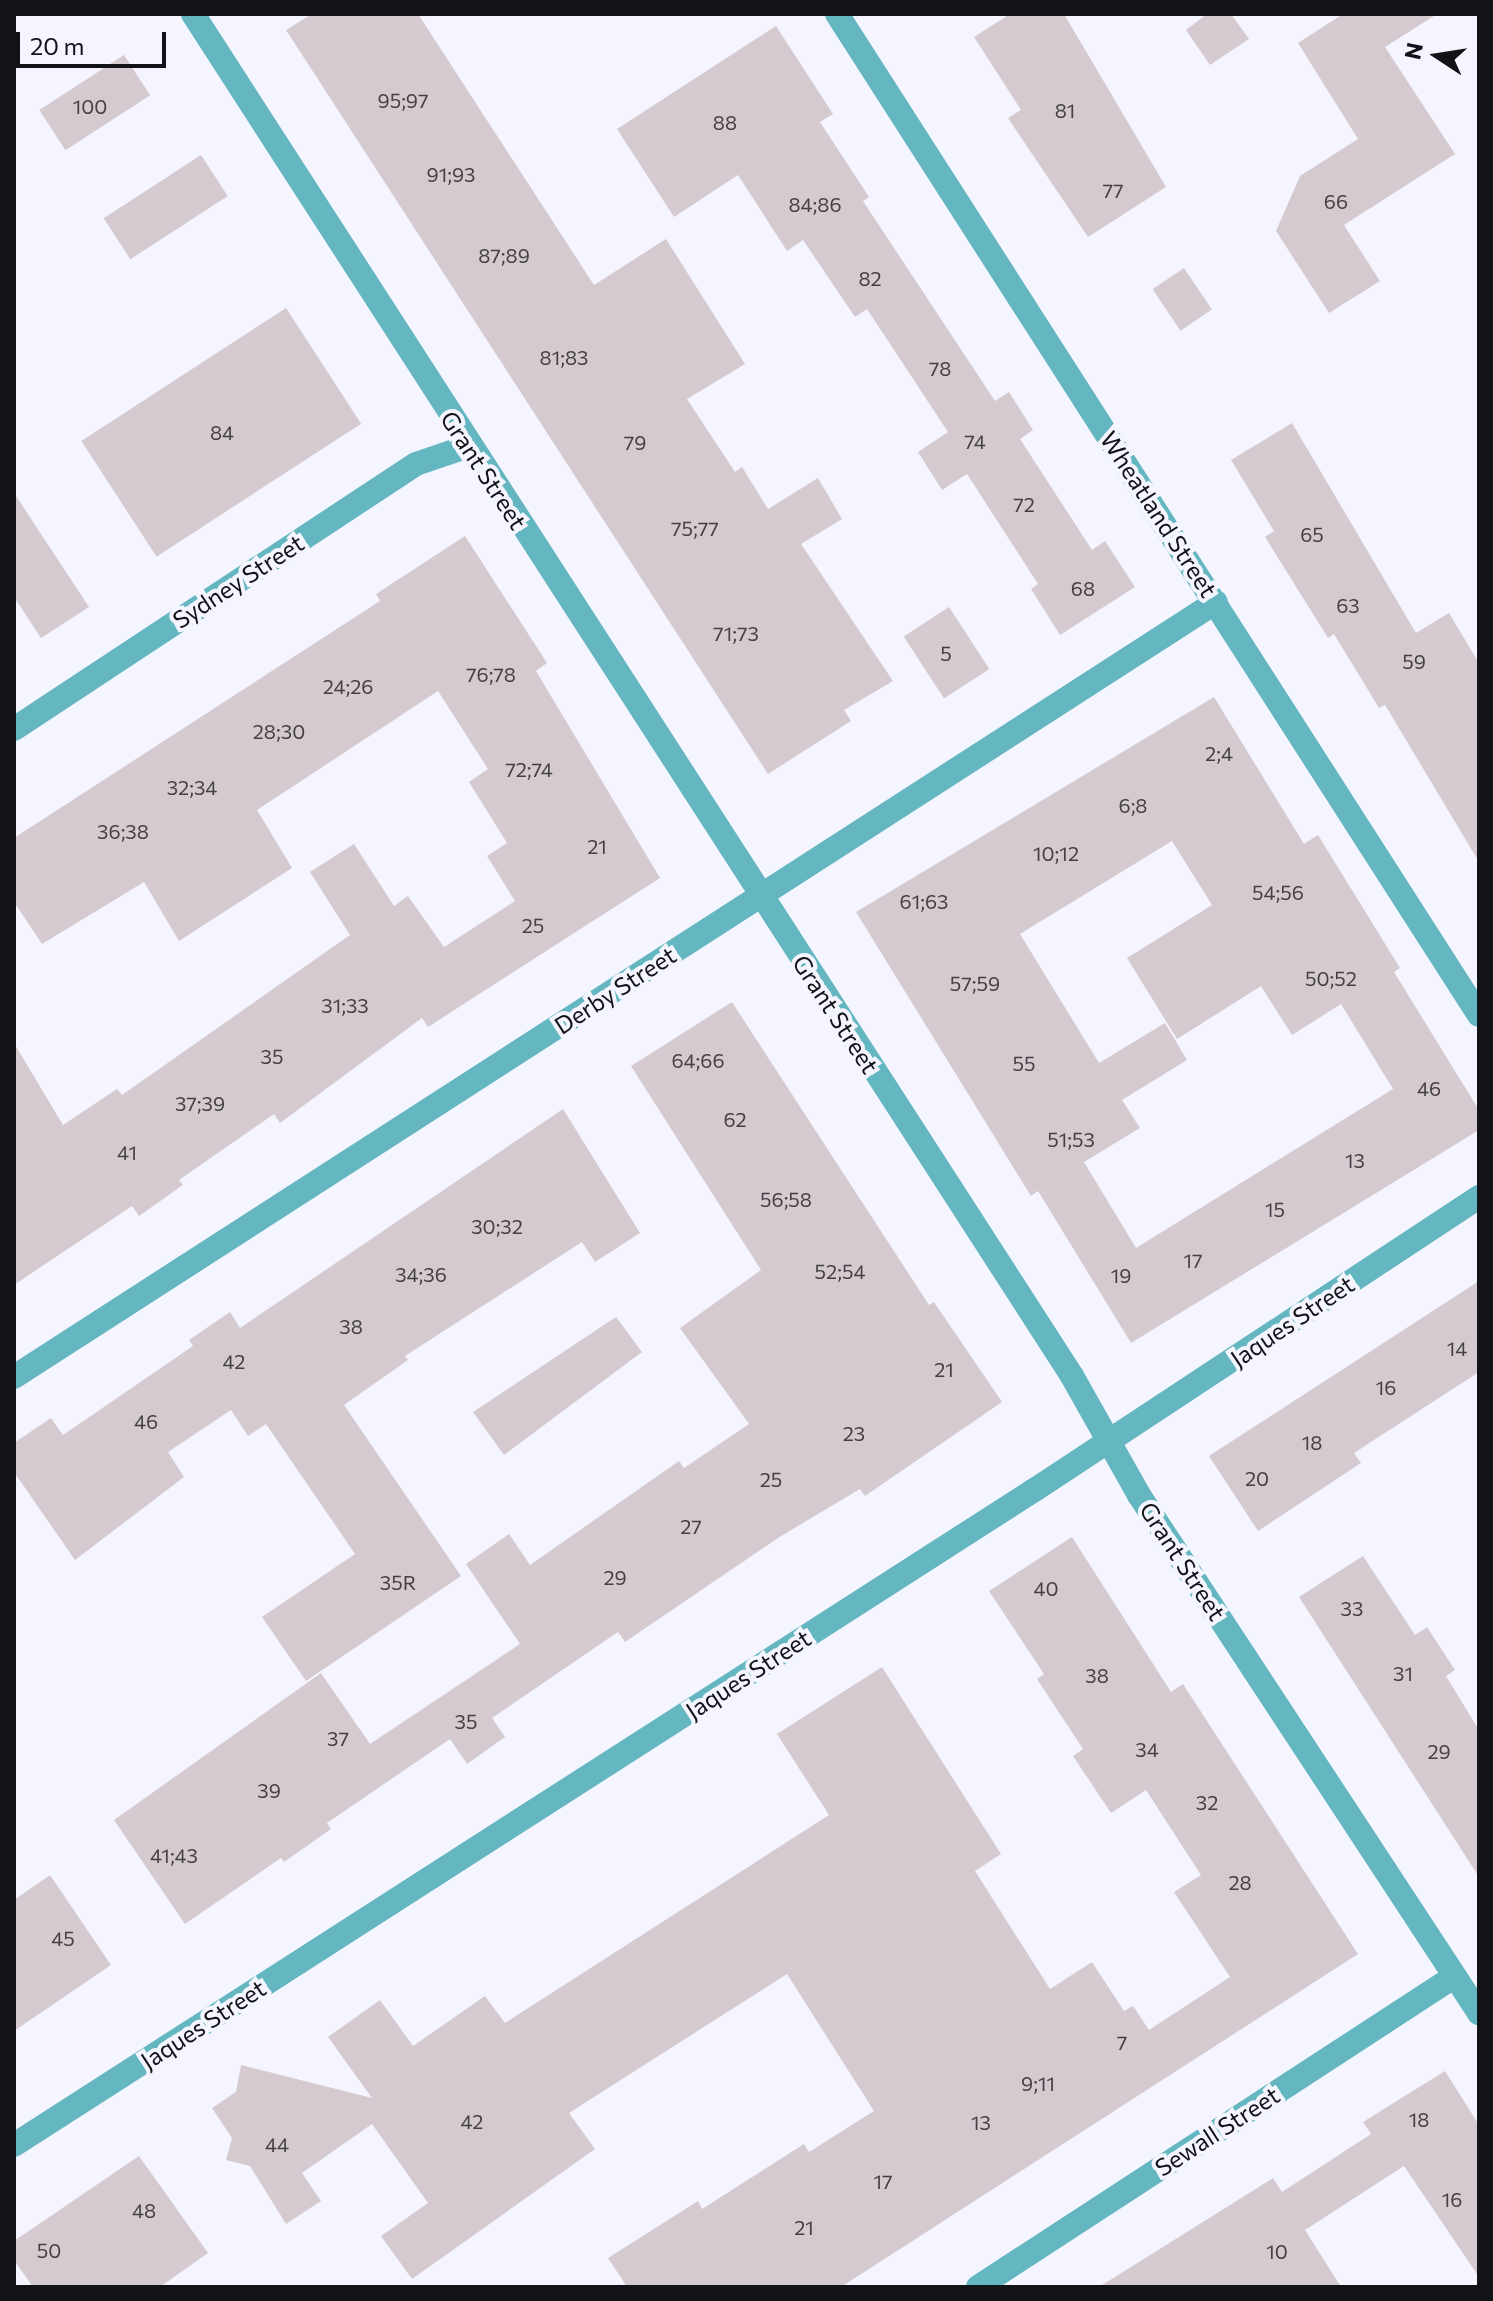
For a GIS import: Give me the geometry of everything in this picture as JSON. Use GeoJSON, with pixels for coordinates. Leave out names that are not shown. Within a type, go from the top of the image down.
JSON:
{"type":"FeatureCollection","features":[{"type":"Feature","properties":{"kind":"street","name":"Grant Street"},"geometry":{"type":"LineString","coordinates":[[193,14],[759,898],[1111,1437],[1139,1495],[1479,2013]]}},
{"type":"Feature","properties":{"kind":"street","name":"Wheatland Street"},"geometry":{"type":"LineString","coordinates":[[837,14],[1479,1015]]}},
{"type":"Feature","properties":{"kind":"street","name":"Sydney Street"},"geometry":{"type":"LineString","coordinates":[[14,729],[416,464],[469,446]]}},
{"type":"Feature","properties":{"kind":"street","name":"Derby Street"},"geometry":{"type":"LineString","coordinates":[[14,1377],[1216,602]]}},
{"type":"Feature","properties":{"kind":"street","name":"Jaques Street"},"geometry":{"type":"LineString","coordinates":[[14,2145],[1479,1197]]}},
{"type":"Feature","properties":{"kind":"street","name":"Sewall Street"},"geometry":{"type":"LineString","coordinates":[[978,2287],[1455,1976]]}},
{"type":"Feature","properties":{"kind":"building"},"geometry":{"type":"Polygon","coordinates":[[[312,14],[418,14],[594,285],[666,239],[745,364],[687,399],[735,472],[742,467],[768,509],[818,478],[842,519],[801,544],[893,681],[844,710],[851,721],[768,774],[286,30],[312,14]]]}},
{"type":"Feature","properties":{"kind":"building"},"geometry":{"type":"Polygon","coordinates":[[[1010,14],[1064,14],[1166,187],[1088,237],[1008,118],[1021,110],[974,37],[1010,14]]]}},
{"type":"Feature","properties":{"kind":"building"},"geometry":{"type":"Polygon","coordinates":[[[1207,14],[1231,14],[1249,39],[1210,65],[1186,30],[1207,14]]]}},
{"type":"Feature","properties":{"kind":"building"},"geometry":{"type":"Polygon","coordinates":[[[1343,14],[1437,14],[1385,47],[1455,154],[1344,225],[1380,281],[1329,313],[1276,231],[1300,176],[1358,139],[1298,43],[1343,14]]]}},
{"type":"Feature","properties":{"kind":"building"},"geometry":{"type":"Polygon","coordinates":[[[776,26],[833,114],[820,122],[869,197],[863,201],[995,401],[1009,392],[1033,430],[1020,439],[1092,550],[1105,541],[1135,587],[1060,635],[1031,589],[1038,584],[967,474],[942,490],[918,452],[948,432],[867,309],[855,317],[803,240],[787,251],[738,175],[674,217],[617,129],[776,26]]]}},
{"type":"Feature","properties":{"kind":"building"},"geometry":{"type":"Polygon","coordinates":[[[124,55],[150,95],[65,150],[39,110],[124,55]]]}},
{"type":"Feature","properties":{"kind":"building"},"geometry":{"type":"Polygon","coordinates":[[[201,155],[228,196],[130,259],[104,218],[201,155]]]}},
{"type":"Feature","properties":{"kind":"building"},"geometry":{"type":"Polygon","coordinates":[[[1184,268],[1212,309],[1180,331],[1152,289],[1184,268]]]}},
{"type":"Feature","properties":{"kind":"building"},"geometry":{"type":"Polygon","coordinates":[[[286,308],[361,424],[157,557],[81,441],[286,308]]]}},
{"type":"Feature","properties":{"kind":"building"},"geometry":{"type":"Polygon","coordinates":[[[1292,423],[1416,633],[1449,613],[1479,663],[1479,862],[1385,705],[1379,708],[1334,634],[1328,638],[1265,537],[1274,531],[1231,460],[1292,423]]]}},
{"type":"Feature","properties":{"kind":"building"},"geometry":{"type":"Polygon","coordinates":[[[14,493],[89,607],[41,638],[14,597],[14,493]]]}},
{"type":"Feature","properties":{"kind":"building"},"geometry":{"type":"Polygon","coordinates":[[[465,536],[547,663],[536,671],[660,878],[428,1027],[422,1018],[280,1123],[274,1114],[179,1180],[183,1185],[139,1216],[132,1206],[14,1285],[14,1043],[63,1125],[117,1089],[122,1095],[350,935],[310,872],[354,844],[394,906],[408,896],[444,947],[515,901],[487,856],[507,843],[469,782],[488,769],[438,691],[257,810],[292,868],[179,941],[144,882],[42,944],[14,902],[14,838],[380,601],[376,594],[465,536]]]}},
{"type":"Feature","properties":{"kind":"building"},"geometry":{"type":"Polygon","coordinates":[[[949,607],[989,669],[944,698],[904,636],[949,607]]]}},
{"type":"Feature","properties":{"kind":"building"},"geometry":{"type":"Polygon","coordinates":[[[1214,697],[1304,844],[1318,835],[1400,968],[1394,972],[1479,1110],[1479,1130],[1131,1343],[1038,1191],[1031,1196],[856,912],[1214,697]],[[1172,841],[1020,934],[1099,1063],[1165,1023],[1187,1060],[1122,1100],[1140,1128],[1084,1162],[1136,1248],[1393,1089],[1341,1004],[1292,1035],[1261,986],[1177,1039],[1127,958],[1212,905],[1172,841]]]}},
{"type":"Feature","properties":{"kind":"building"},"geometry":{"type":"Polygon","coordinates":[[[732,1002],[929,1305],[934,1302],[1002,1402],[865,1496],[860,1489],[781,1536],[625,1642],[618,1632],[492,1718],[505,1737],[467,1764],[450,1739],[327,1823],[331,1829],[284,1862],[281,1858],[185,1924],[114,1820],[321,1673],[370,1744],[520,1644],[466,1564],[509,1534],[530,1565],[679,1461],[684,1468],[749,1424],[680,1328],[761,1270],[631,1066],[732,1002]]]}},
{"type":"Feature","properties":{"kind":"building"},"geometry":{"type":"Polygon","coordinates":[[[563,1109],[640,1233],[595,1262],[582,1242],[405,1356],[408,1360],[344,1405],[461,1576],[306,1681],[262,1617],[355,1554],[266,1424],[248,1436],[231,1410],[168,1452],[184,1477],[75,1560],[14,1472],[14,1443],[51,1418],[63,1435],[193,1346],[189,1340],[230,1312],[240,1328],[563,1109]]]}},
{"type":"Feature","properties":{"kind":"building"},"geometry":{"type":"Polygon","coordinates":[[[1479,1281],[1479,1372],[1354,1453],[1361,1463],[1258,1531],[1209,1456],[1479,1281]]]}},
{"type":"Feature","properties":{"kind":"building"},"geometry":{"type":"Polygon","coordinates":[[[616,1317],[642,1352],[504,1455],[473,1412],[616,1317]]]}},
{"type":"Feature","properties":{"kind":"building"},"geometry":{"type":"Polygon","coordinates":[[[1072,1537],[1171,1692],[1183,1684],[1358,1954],[841,2287],[627,2287],[608,2258],[698,2201],[702,2209],[804,2144],[809,2152],[874,2111],[787,1974],[569,2113],[595,2149],[412,2279],[381,2236],[428,2203],[372,2124],[302,2173],[321,2201],[286,2224],[250,2166],[226,2160],[232,2138],[212,2108],[236,2092],[241,2065],[372,2098],[328,2037],[380,2000],[413,2046],[485,1996],[505,2023],[829,1815],[777,1734],[882,1667],[1001,1854],[975,1871],[1050,1989],[1092,1962],[1124,2011],[1133,2006],[1149,2030],[1230,1977],[1174,1892],[1201,1875],[1146,1790],[1111,1813],[1073,1756],[1083,1749],[1037,1679],[1044,1674],[989,1591],[1072,1537]]]}},
{"type":"Feature","properties":{"kind":"building"},"geometry":{"type":"Polygon","coordinates":[[[1363,1556],[1415,1635],[1427,1627],[1455,1670],[1446,1676],[1479,1730],[1479,1877],[1299,1597],[1363,1556]]]}},
{"type":"Feature","properties":{"kind":"building"},"geometry":{"type":"Polygon","coordinates":[[[50,1875],[111,1965],[14,2031],[14,1900],[50,1875]]]}},
{"type":"Feature","properties":{"kind":"building"},"geometry":{"type":"Polygon","coordinates":[[[1445,2071],[1479,2125],[1479,2277],[1404,2166],[1305,2230],[1341,2287],[1099,2287],[1273,2178],[1282,2192],[1371,2134],[1363,2122],[1445,2071]]]}},
{"type":"Feature","properties":{"kind":"building"},"geometry":{"type":"Polygon","coordinates":[[[139,2156],[208,2253],[160,2287],[33,2287],[14,2260],[14,2241],[139,2156]]]}}]}
